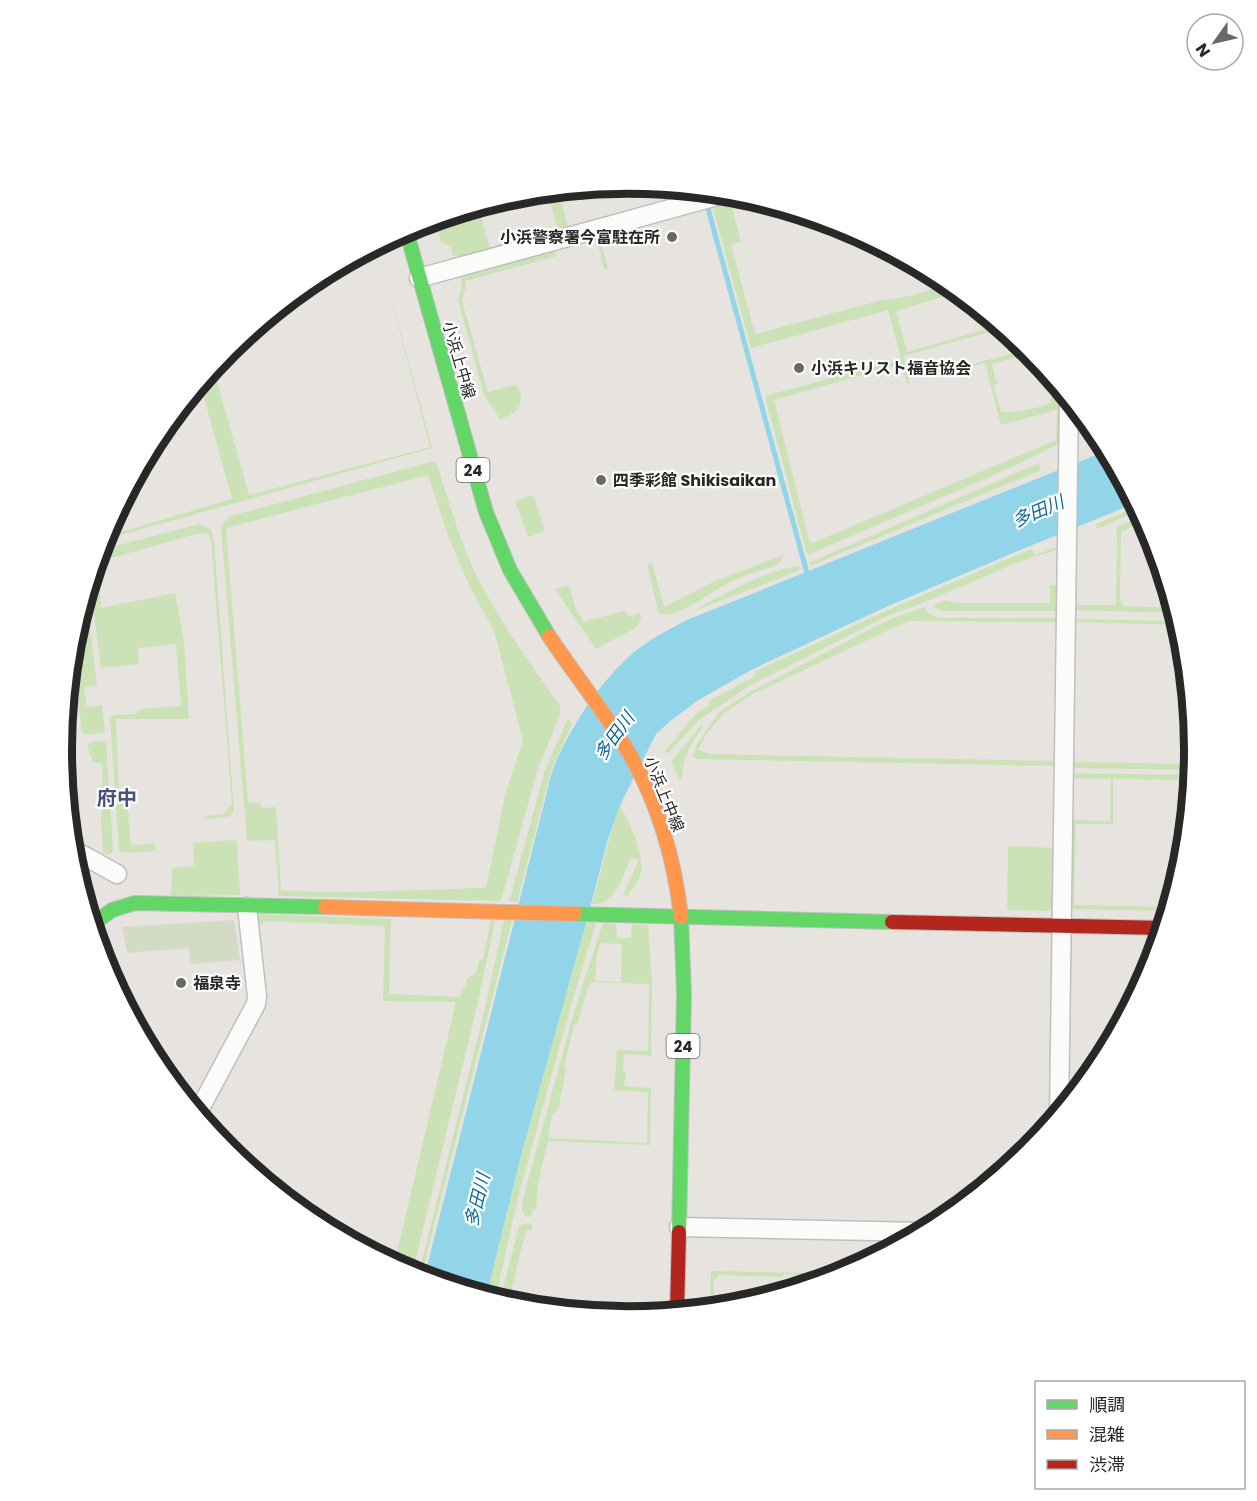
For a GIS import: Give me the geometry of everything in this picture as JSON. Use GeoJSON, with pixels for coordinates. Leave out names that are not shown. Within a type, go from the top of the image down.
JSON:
{"type":"FeatureCollection","features":[{"type":"Feature","properties":{"kind":"main road","name":"小浜上中線"},"geometry":{"type":"LineString","coordinates":[[409,239],[480,494],[510,572],[537,618],[624,744],[645,784],[670,855],[681,918],[684,1016],[677,1305]]}},
{"type":"Feature","properties":{"kind":"main road"},"geometry":{"type":"LineString","coordinates":[[99,919],[117,906],[135,903],[1155,928]]}},
{"type":"Feature","properties":{"kind":"street"},"geometry":{"type":"LineString","coordinates":[[419,278],[698,199]]}},
{"type":"Feature","properties":{"kind":"street"},"geometry":{"type":"LineString","coordinates":[[1059,1102],[1069,411]]}},
{"type":"Feature","properties":{"kind":"street"},"geometry":{"type":"LineString","coordinates":[[82,854],[117,874]]}},
{"type":"Feature","properties":{"kind":"street"},"geometry":{"type":"LineString","coordinates":[[201,1106],[256,1004],[247,907]]}},
{"type":"Feature","properties":{"kind":"street"},"geometry":{"type":"LineString","coordinates":[[679,1227],[908,1232]]}},
{"type":"Feature","properties":{"kind":"green space"},"geometry":{"type":"Polygon","coordinates":[[[663,195],[675,196],[674,199],[466,257],[453,256],[451,246],[441,242],[437,228],[480,214],[490,248],[505,243],[507,240],[557,227],[550,200],[560,199],[568,226],[664,200],[663,195]]]}},
{"type":"Feature","properties":{"kind":"green space"},"geometry":{"type":"Polygon","coordinates":[[[727,203],[737,205],[732,206],[741,242],[731,245],[755,334],[937,287],[948,295],[896,311],[907,352],[990,328],[994,331],[903,356],[910,383],[907,384],[901,364],[774,400],[810,544],[1056,440],[1057,410],[1001,425],[985,363],[950,372],[950,370],[1017,352],[1021,356],[992,364],[997,384],[993,386],[1001,411],[1018,411],[1050,403],[1053,391],[1060,400],[1061,443],[1001,472],[807,555],[765,396],[901,359],[888,310],[751,348],[713,209],[715,206],[727,203]]]}},
{"type":"Feature","properties":{"kind":"green space"},"geometry":{"type":"Polygon","coordinates":[[[627,231],[628,235],[601,243],[608,269],[604,269],[597,240],[627,231]]]}},
{"type":"Feature","properties":{"kind":"green space"},"geometry":{"type":"Polygon","coordinates":[[[554,251],[557,256],[465,281],[462,301],[488,392],[514,385],[520,392],[520,403],[515,412],[499,419],[484,395],[458,300],[462,286],[461,277],[554,251]]]}},
{"type":"Feature","properties":{"kind":"green space"},"geometry":{"type":"Polygon","coordinates":[[[379,253],[432,448],[115,537],[116,533],[232,499],[203,393],[216,378],[249,495],[430,447],[379,253]]]}},
{"type":"Feature","properties":{"kind":"green space"},"geometry":{"type":"Polygon","coordinates":[[[434,461],[437,464],[458,530],[475,573],[509,632],[560,706],[560,715],[538,768],[501,901],[279,896],[275,840],[247,841],[221,528],[231,516],[434,461]],[[428,475],[226,528],[248,802],[260,803],[262,808],[276,807],[281,891],[350,892],[486,888],[505,795],[523,740],[494,631],[470,587],[450,541],[428,475]]]}},
{"type":"Feature","properties":{"kind":"green space"},"geometry":{"type":"Polygon","coordinates":[[[1039,463],[1041,470],[810,566],[809,563],[1039,463]]]}},
{"type":"Feature","properties":{"kind":"green space"},"geometry":{"type":"Polygon","coordinates":[[[533,495],[545,531],[528,537],[515,501],[533,495]]]}},
{"type":"Feature","properties":{"kind":"green space"},"geometry":{"type":"Polygon","coordinates":[[[1130,509],[1132,513],[1097,529],[1096,524],[1130,509]]]}},
{"type":"Feature","properties":{"kind":"green space"},"geometry":{"type":"Polygon","coordinates":[[[1135,519],[1137,525],[1121,532],[1120,599],[1124,606],[1166,608],[1168,613],[1072,610],[1072,605],[1116,605],[1117,527],[1135,519]]]}},
{"type":"Feature","properties":{"kind":"green space"},"geometry":{"type":"Polygon","coordinates":[[[199,524],[210,529],[214,541],[234,811],[228,817],[204,819],[206,816],[224,814],[232,804],[211,540],[208,533],[196,534],[106,559],[111,547],[199,524]]]}},
{"type":"Feature","properties":{"kind":"green space"},"geometry":{"type":"Polygon","coordinates":[[[1059,546],[1059,549],[1016,563],[887,616],[747,687],[698,721],[667,754],[665,751],[697,713],[709,705],[709,701],[755,676],[754,672],[888,610],[1014,556],[1032,549],[1035,555],[1059,546]]]}},
{"type":"Feature","properties":{"kind":"green space"},"geometry":{"type":"Polygon","coordinates":[[[783,555],[777,565],[732,581],[686,608],[659,614],[647,564],[652,562],[664,607],[715,581],[783,555]]]}},
{"type":"Feature","properties":{"kind":"green space"},"geometry":{"type":"Polygon","coordinates":[[[799,566],[800,570],[689,613],[757,578],[799,566]]]}},
{"type":"Feature","properties":{"kind":"green space"},"geometry":{"type":"Polygon","coordinates":[[[99,582],[101,608],[175,593],[184,643],[189,719],[116,719],[119,792],[126,792],[131,845],[155,844],[155,851],[125,853],[119,851],[110,719],[113,715],[137,714],[140,709],[181,706],[176,644],[138,648],[139,664],[101,668],[92,601],[99,582]]]}},
{"type":"Feature","properties":{"kind":"green space"},"geometry":{"type":"Polygon","coordinates":[[[569,585],[577,613],[583,622],[623,611],[627,612],[628,616],[640,613],[641,619],[637,627],[596,649],[555,589],[569,585]]]}},
{"type":"Feature","properties":{"kind":"green space"},"geometry":{"type":"Polygon","coordinates":[[[1050,585],[1059,585],[1059,611],[940,611],[933,606],[946,600],[957,603],[1050,603],[1050,585]]]}},
{"type":"Feature","properties":{"kind":"green space"},"geometry":{"type":"Polygon","coordinates":[[[925,607],[929,614],[938,618],[1059,618],[1057,766],[697,759],[693,757],[696,746],[719,712],[750,692],[888,620],[925,607]],[[908,621],[751,695],[724,713],[705,736],[698,750],[712,754],[1054,761],[1056,622],[908,621]]]}},
{"type":"Feature","properties":{"kind":"green space"},"geometry":{"type":"Polygon","coordinates":[[[89,617],[97,685],[84,687],[87,707],[102,705],[105,732],[86,735],[82,733],[79,706],[74,706],[81,654],[85,653],[84,635],[89,617]]]}},
{"type":"Feature","properties":{"kind":"green space"},"geometry":{"type":"Polygon","coordinates":[[[1072,619],[1169,621],[1170,625],[1075,622],[1073,762],[1185,764],[1184,770],[1070,768],[1072,619]]]}},
{"type":"Feature","properties":{"kind":"green space"},"geometry":{"type":"Polygon","coordinates":[[[568,718],[572,724],[551,771],[517,902],[509,902],[545,770],[568,718]]]}},
{"type":"Feature","properties":{"kind":"green space"},"geometry":{"type":"Polygon","coordinates":[[[701,725],[703,726],[686,757],[680,780],[671,762],[701,725]]]}},
{"type":"Feature","properties":{"kind":"green space"},"geometry":{"type":"Polygon","coordinates":[[[95,741],[106,742],[113,850],[111,854],[103,853],[101,819],[103,764],[93,762],[87,745],[95,741]]]}},
{"type":"Feature","properties":{"kind":"green space"},"geometry":{"type":"Polygon","coordinates":[[[1070,773],[1184,775],[1184,780],[1113,779],[1113,824],[1076,824],[1074,905],[1162,907],[1161,911],[1068,909],[1070,773]],[[1072,778],[1071,820],[1110,821],[1111,779],[1072,778]]]}},
{"type":"Feature","properties":{"kind":"green space"},"geometry":{"type":"Polygon","coordinates":[[[619,804],[638,847],[641,872],[627,896],[623,895],[639,860],[631,857],[613,895],[600,903],[592,904],[619,804]]]}},
{"type":"Feature","properties":{"kind":"green space"},"geometry":{"type":"Polygon","coordinates":[[[234,840],[237,842],[240,895],[171,896],[172,868],[194,866],[193,843],[234,840]]]}},
{"type":"Feature","properties":{"kind":"green space"},"geometry":{"type":"Polygon","coordinates":[[[1008,846],[1056,848],[1055,909],[1047,911],[1007,910],[1008,846]]]}},
{"type":"Feature","properties":{"kind":"green space"},"geometry":{"type":"Polygon","coordinates":[[[253,914],[391,919],[389,994],[460,997],[467,978],[476,974],[479,960],[483,959],[491,920],[495,921],[477,1006],[414,1264],[396,1256],[456,1002],[383,1001],[385,926],[264,921],[263,924],[258,925],[265,991],[256,1015],[253,914]]]}},
{"type":"Feature","properties":{"kind":"green space"},"geometry":{"type":"Polygon","coordinates":[[[234,920],[240,960],[191,964],[189,948],[127,953],[122,927],[234,920]]]}},
{"type":"Feature","properties":{"kind":"green space"},"geometry":{"type":"Polygon","coordinates":[[[504,920],[512,920],[423,1268],[420,1267],[485,1008],[504,920]]]}},
{"type":"Feature","properties":{"kind":"green space"},"geometry":{"type":"Polygon","coordinates":[[[586,923],[596,923],[518,1197],[497,1291],[488,1289],[523,1148],[586,923]]]}},
{"type":"Feature","properties":{"kind":"green space"},"geometry":{"type":"Polygon","coordinates":[[[603,923],[616,924],[617,938],[631,938],[632,924],[648,925],[652,983],[651,1056],[624,1054],[623,1072],[626,1073],[624,1086],[651,1088],[650,1145],[548,1141],[538,1183],[536,1209],[532,1209],[531,1217],[525,1216],[522,1211],[523,1199],[574,1012],[603,923]],[[600,943],[595,981],[621,982],[622,944],[600,943]],[[594,982],[589,984],[577,1025],[574,1025],[564,1067],[566,1070],[558,1109],[552,1116],[548,1138],[647,1143],[648,1092],[614,1090],[617,1050],[648,1051],[649,984],[594,982]]]}},
{"type":"Feature","properties":{"kind":"green space"},"geometry":{"type":"Polygon","coordinates":[[[525,1223],[533,1225],[532,1230],[526,1230],[510,1294],[502,1292],[519,1226],[525,1223]]]}},
{"type":"Feature","properties":{"kind":"green space"},"geometry":{"type":"Polygon","coordinates":[[[711,1271],[818,1273],[807,1277],[783,1274],[783,1277],[718,1275],[717,1279],[714,1279],[713,1300],[710,1300],[711,1271]]]}},
{"type":"Feature","properties":{"kind":"water","name":"多田川"},"geometry":{"type":"Polygon","coordinates":[[[1099,454],[1129,506],[886,607],[751,670],[697,701],[656,734],[620,805],[608,839],[523,1148],[488,1289],[426,1269],[552,772],[558,757],[575,724],[620,665],[638,649],[687,620],[1099,454]]]}},
{"type":"Feature","properties":{"kind":"waterway"},"geometry":{"type":"LineString","coordinates":[[706,201],[808,577]]}},
{"type":"Feature","properties":{"kind":"traffic: fast"},"geometry":{"type":"LineString","coordinates":[[409,239],[486,512],[510,570],[549,636]]}},
{"type":"Feature","properties":{"kind":"traffic: fast"},"geometry":{"type":"LineString","coordinates":[[99,920],[112,910],[135,903],[325,907]]}},
{"type":"Feature","properties":{"kind":"traffic: fast"},"geometry":{"type":"LineString","coordinates":[[575,914],[892,922]]}},
{"type":"Feature","properties":{"kind":"traffic: fast"},"geometry":{"type":"LineString","coordinates":[[679,1232],[684,993],[681,917]]}},
{"type":"Feature","properties":{"kind":"traffic: slow"},"geometry":{"type":"LineString","coordinates":[[549,636],[610,723],[649,791],[670,853],[681,917]]}},
{"type":"Feature","properties":{"kind":"traffic: slow"},"geometry":{"type":"LineString","coordinates":[[325,907],[575,914]]}},
{"type":"Feature","properties":{"kind":"traffic: jam"},"geometry":{"type":"LineString","coordinates":[[892,922],[1155,928]]}},
{"type":"Feature","properties":{"kind":"traffic: jam"},"geometry":{"type":"LineString","coordinates":[[677,1305],[679,1232]]}},
{"type":"Feature","properties":{"kind":"place","name":"小浜警察署今富駐在所"},"geometry":{"type":"Point","coordinates":[672,237]}},
{"type":"Feature","properties":{"kind":"place","name":"小浜キリスト福音協会"},"geometry":{"type":"Point","coordinates":[799,368]}},
{"type":"Feature","properties":{"kind":"place","name":"四季彩館 Shikisaikan"},"geometry":{"type":"Point","coordinates":[601,480]}},
{"type":"Feature","properties":{"kind":"place","name":"福泉寺"},"geometry":{"type":"Point","coordinates":[181,983]}},
{"type":"Feature","properties":{"kind":"district","name":"府中"},"geometry":{"type":"Point","coordinates":[117,798]}}]}
